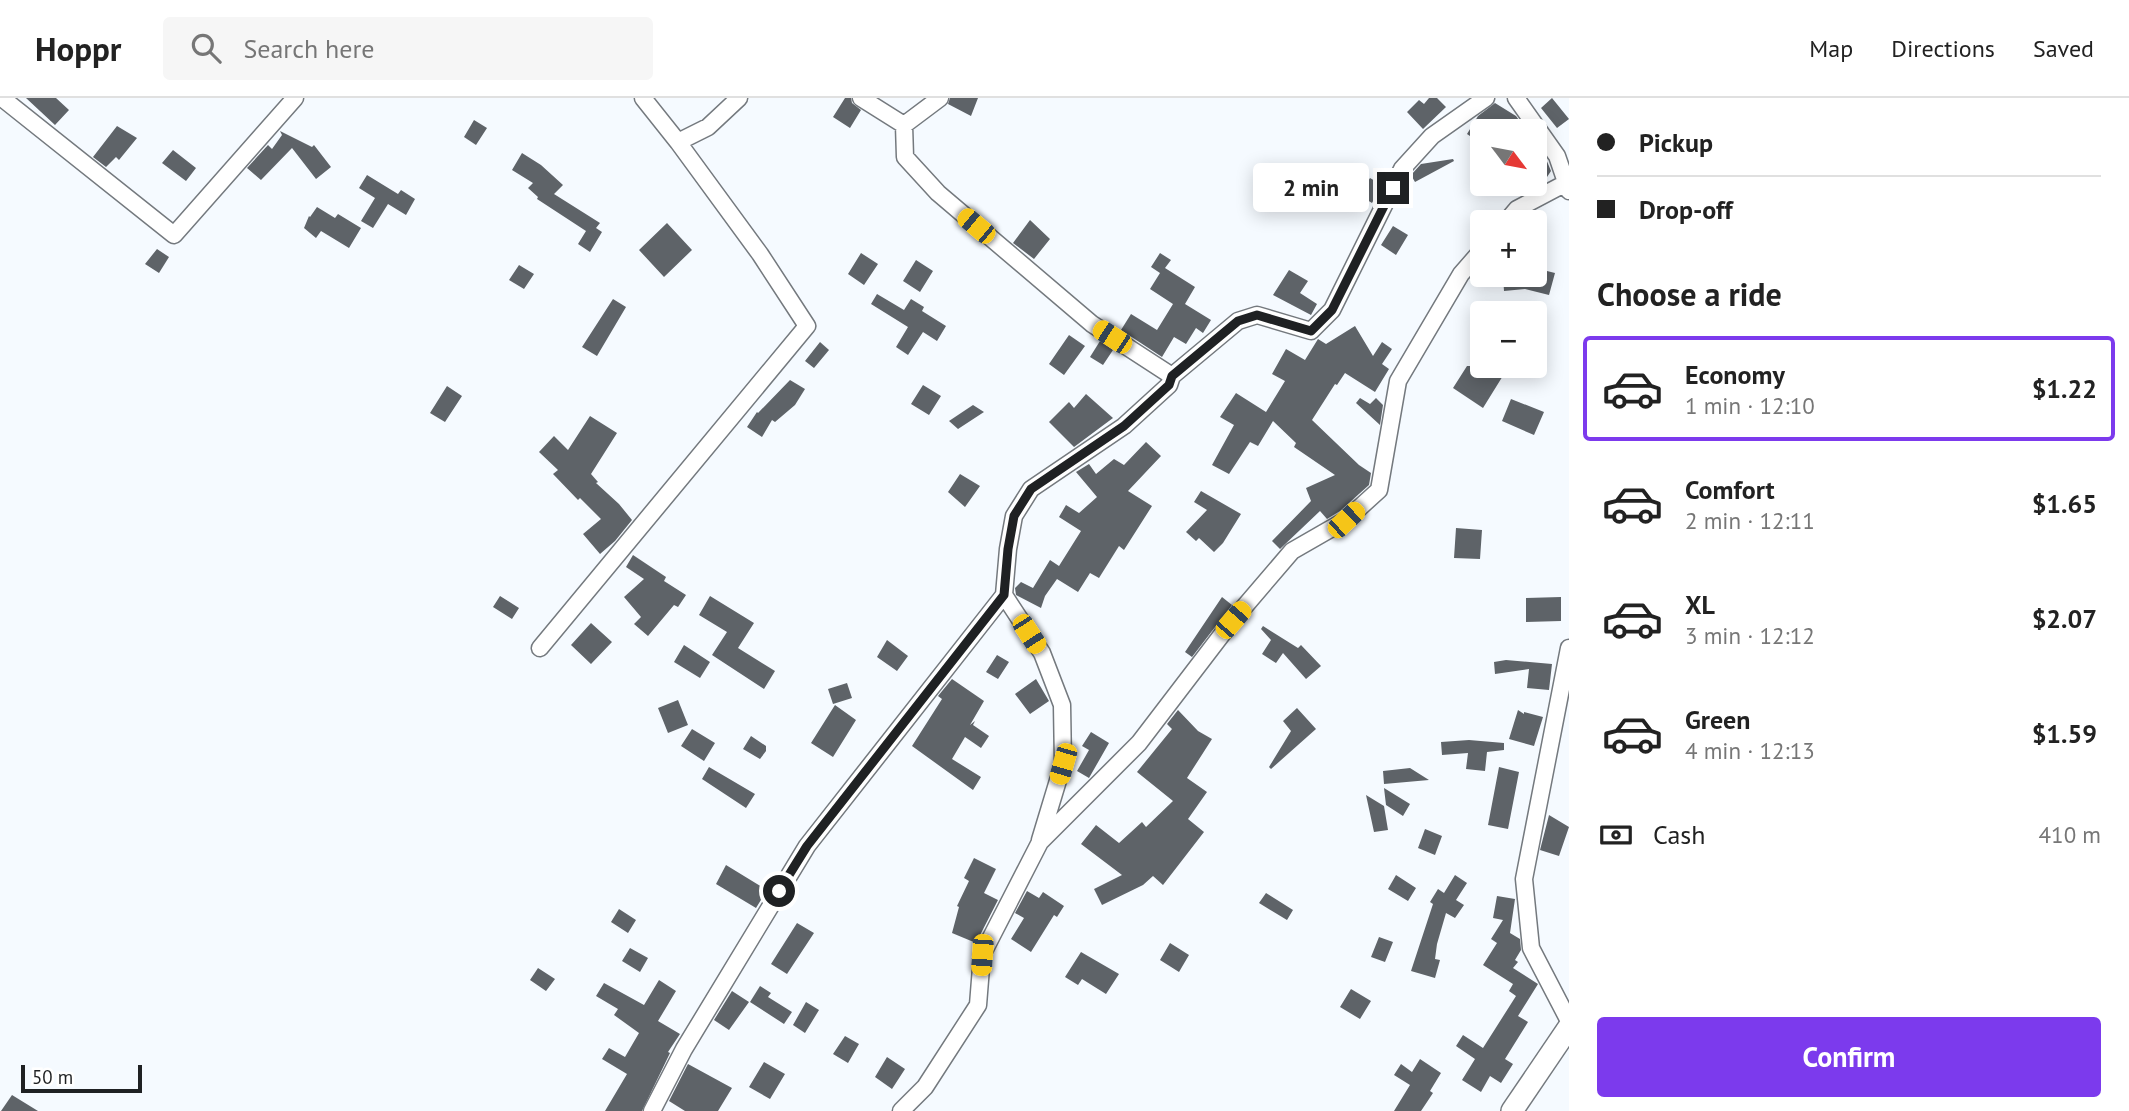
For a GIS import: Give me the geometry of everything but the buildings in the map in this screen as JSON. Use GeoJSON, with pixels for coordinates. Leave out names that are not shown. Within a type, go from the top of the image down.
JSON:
{"type":"FeatureCollection","features":[{"type":"Feature","properties":{"kind":"main road"},"geometry":{"type":"LineString","coordinates":[[1512,1111],[1569,1024]]}},
{"type":"Feature","properties":{"kind":"street"},"geometry":{"type":"LineString","coordinates":[[2,98],[174,235],[295,98]]}},
{"type":"Feature","properties":{"kind":"street"},"geometry":{"type":"LineString","coordinates":[[540,648],[807,326],[760,254],[643,98]]}},
{"type":"Feature","properties":{"kind":"street"},"geometry":{"type":"LineString","coordinates":[[678,142],[708,127],[738,98]]}},
{"type":"Feature","properties":{"kind":"street"},"geometry":{"type":"LineString","coordinates":[[861,98],[904,125]]}},
{"type":"Feature","properties":{"kind":"street"},"geometry":{"type":"LineString","coordinates":[[904,125],[940,98]]}},
{"type":"Feature","properties":{"kind":"street"},"geometry":{"type":"LineString","coordinates":[[652,1111],[684,1048],[807,846],[1004,595],[1014,516],[1031,489],[1124,426],[1169,385],[1172,376],[1238,321],[1257,315],[1311,331],[1332,310],[1402,169],[1432,136],[1486,98]]}},
{"type":"Feature","properties":{"kind":"street"},"geometry":{"type":"LineString","coordinates":[[1516,98],[1556,156],[1568,187],[1516,210]]}},
{"type":"Feature","properties":{"kind":"street"},"geometry":{"type":"LineString","coordinates":[[904,125],[905,157],[938,193],[1092,324],[1172,376]]}},
{"type":"Feature","properties":{"kind":"street"},"geometry":{"type":"LineString","coordinates":[[1040,842],[1139,743],[1233,620],[1292,551],[1346,520],[1379,490],[1398,382],[1461,274],[1470,264]]}},
{"type":"Feature","properties":{"kind":"street"},"geometry":{"type":"LineString","coordinates":[[901,1111],[925,1087],[978,1005],[982,955],[1040,842],[1063,764],[1062,705],[1042,653],[1004,595]]}},
{"type":"Feature","properties":{"kind":"street"},"geometry":{"type":"LineString","coordinates":[[1569,648],[1524,879],[1531,948],[1569,1024]]}},
{"type":"Feature","properties":{"kind":"route"},"geometry":{"type":"LineString","coordinates":[[779,891],[807,846],[1004,595],[1014,516],[1031,489],[1124,426],[1169,385],[1172,376],[1238,321],[1257,315],[1311,331],[1332,310],[1393,188]]}}]}
